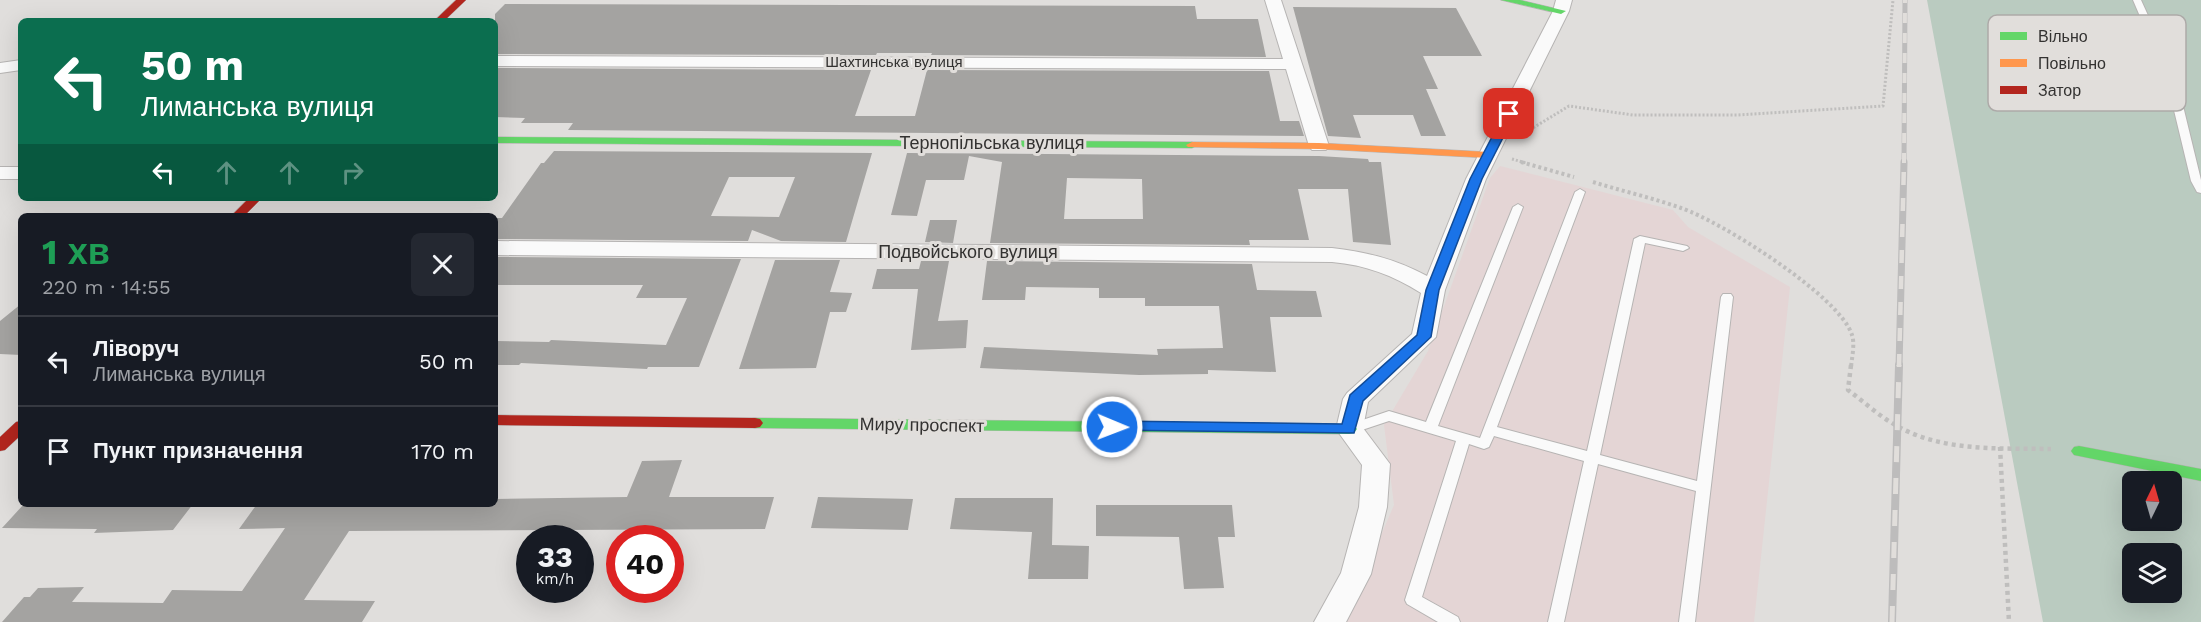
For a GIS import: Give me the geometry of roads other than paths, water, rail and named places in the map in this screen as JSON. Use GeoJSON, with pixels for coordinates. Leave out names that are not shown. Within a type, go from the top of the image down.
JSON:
{"type":"FeatureCollection","features":[{"type":"Feature","properties":{"kind":"street"},"geometry":{"type":"LineString","coordinates":[[442,18],[461,0]]}},
{"type":"Feature","properties":{"kind":"street"},"geometry":{"type":"LineString","coordinates":[[1273,0],[1319,146]]}},
{"type":"Feature","properties":{"kind":"street"},"geometry":{"type":"LineString","coordinates":[[1330,622],[1356,574],[1373,507],[1376,464],[1349,429],[1356,399],[1424,337],[1432,290],[1476,179],[1562,6],[1506,0]]}},
{"type":"Feature","properties":{"kind":"street","name":"Шахтинська вулиця"},"geometry":{"type":"LineString","coordinates":[[498,61],[1292,64]]}},
{"type":"Feature","properties":{"kind":"street"},"geometry":{"type":"LineString","coordinates":[[0,68],[18,65]]}},
{"type":"Feature","properties":{"kind":"street","name":"Тернопільська вулиця"},"geometry":{"type":"LineString","coordinates":[[498,140],[1319,146],[1489,154]]}},
{"type":"Feature","properties":{"kind":"street"},"geometry":{"type":"LineString","coordinates":[[0,173],[18,173]]}},
{"type":"Feature","properties":{"kind":"street"},"geometry":{"type":"LineString","coordinates":[[240,213],[253,201]]}},
{"type":"Feature","properties":{"kind":"street","name":"Подвойського вулиця"},"geometry":{"type":"LineString","coordinates":[[498,248],[1332,255],[1367,258],[1399,268],[1432,290]]}},
{"type":"Feature","properties":{"kind":"street","name":"Миру проспект"},"geometry":{"type":"LineString","coordinates":[[498,420],[1349,429]]}},
{"type":"Feature","properties":{"kind":"street"},"geometry":{"type":"LineString","coordinates":[[0,446],[18,429]]}},
{"type":"Feature","properties":{"kind":"street"},"geometry":{"type":"LineString","coordinates":[[2079,451],[2201,475]]}},
{"type":"Feature","properties":{"kind":"lane"},"geometry":{"type":"LineString","coordinates":[[2137,0],[2144,15]]}},
{"type":"Feature","properties":{"kind":"lane"},"geometry":{"type":"LineString","coordinates":[[2179,111],[2196,181],[2201,190]]}},
{"type":"Feature","properties":{"kind":"lane"},"geometry":{"type":"LineString","coordinates":[[1349,429],[1389,416],[1484,444],[1580,192]]}},
{"type":"Feature","properties":{"kind":"lane"},"geometry":{"type":"LineString","coordinates":[[1430,428],[1518,207]]}},
{"type":"Feature","properties":{"kind":"lane"},"geometry":{"type":"LineString","coordinates":[[1556,622],[1640,239],[1683,248]]}},
{"type":"Feature","properties":{"kind":"lane"},"geometry":{"type":"LineString","coordinates":[[1687,622],[1727,297]]}},
{"type":"Feature","properties":{"kind":"lane"},"geometry":{"type":"LineString","coordinates":[[1490,430],[1703,488]]}},
{"type":"Feature","properties":{"kind":"lane"},"geometry":{"type":"LineString","coordinates":[[1452,622],[1413,600],[1464,438]]}},
{"type":"Feature","properties":{"kind":"railway"},"geometry":{"type":"LineString","coordinates":[[1904,163],[1905,0]]}},
{"type":"Feature","properties":{"kind":"railway"},"geometry":{"type":"LineString","coordinates":[[1899,367],[1904,162]]}},
{"type":"Feature","properties":{"kind":"railway"},"geometry":{"type":"LineString","coordinates":[[1892,622],[1899,365]]}}]}
